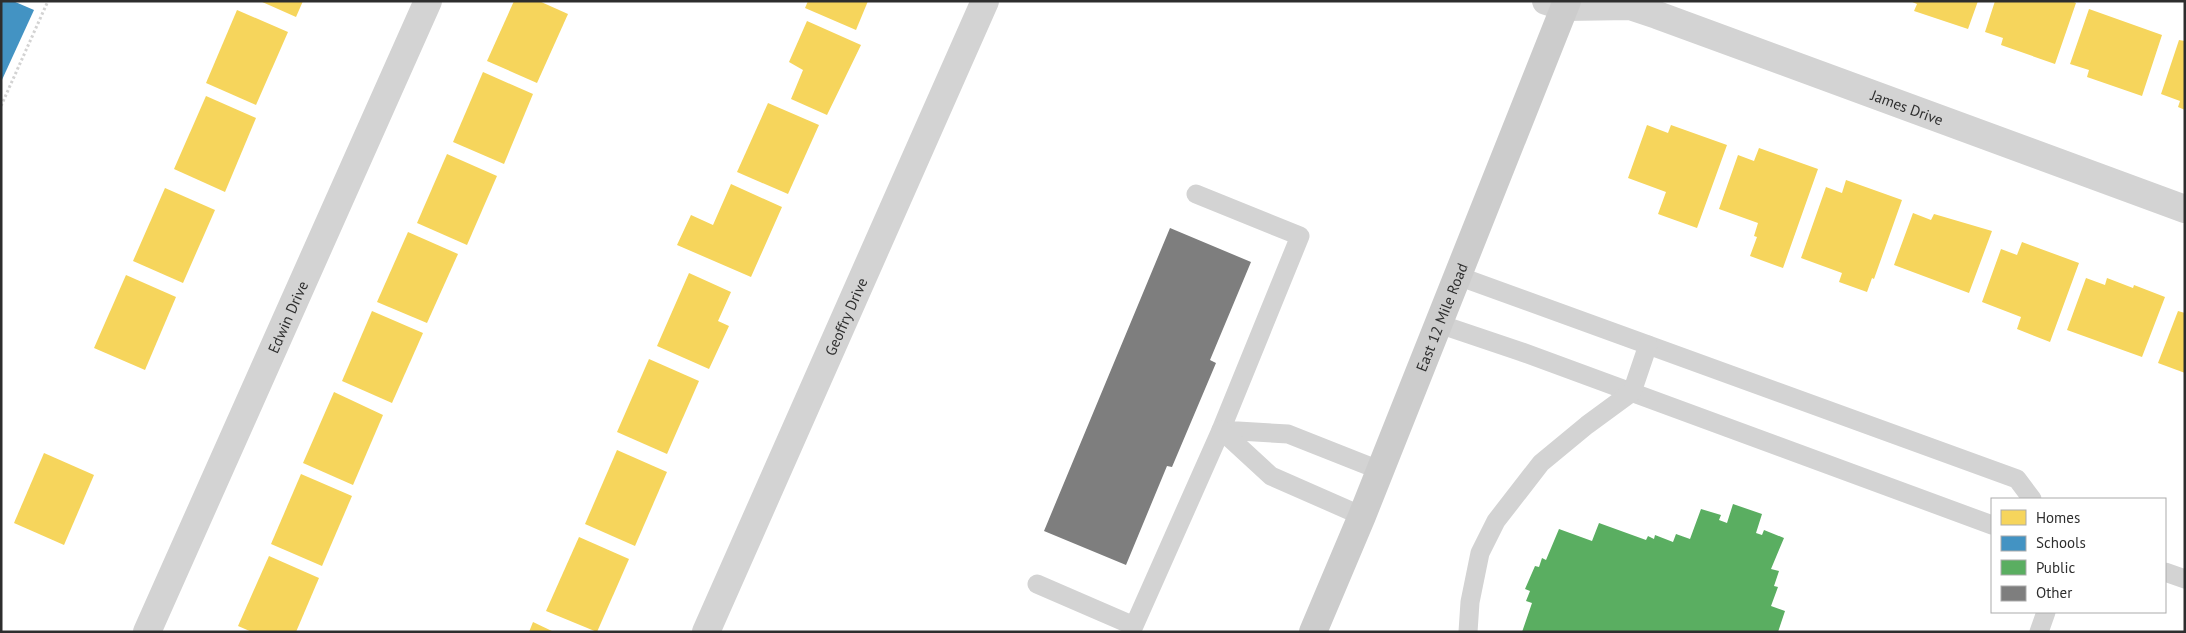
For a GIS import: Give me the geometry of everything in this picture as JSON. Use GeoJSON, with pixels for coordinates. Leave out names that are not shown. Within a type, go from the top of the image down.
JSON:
{"type":"FeatureCollection","features":[{"type":"Feature","properties":{"kind":"main road","name":"East 12 Mile Road"},"geometry":{"type":"LineString","coordinates":[[1313,632],[1362,516],[1458,276],[1559,3]]}},
{"type":"Feature","properties":{"kind":"street","name":"Edwin Drive"},"geometry":{"type":"LineString","coordinates":[[147,632],[428,1]]}},
{"type":"Feature","properties":{"kind":"street","name":"Geoffry Drive"},"geometry":{"type":"LineString","coordinates":[[706,632],[985,1]]}},
{"type":"Feature","properties":{"kind":"street","name":"James Drive"},"geometry":{"type":"LineString","coordinates":[[1559,3],[1626,4],[2185,208]]}},
{"type":"Feature","properties":{"kind":"lane"},"geometry":{"type":"LineString","coordinates":[[1037,584],[1134,626],[1222,430],[1300,236],[1196,194]]}},
{"type":"Feature","properties":{"kind":"lane"},"geometry":{"type":"LineString","coordinates":[[1458,276],[2017,480],[2031,498]]}},
{"type":"Feature","properties":{"kind":"lane"},"geometry":{"type":"LineString","coordinates":[[1439,324],[1632,392],[1991,525]]}},
{"type":"Feature","properties":{"kind":"lane"},"geometry":{"type":"LineString","coordinates":[[1468,632],[1470,602],[1480,552],[1496,521],[1541,463],[1632,392],[1648,344]]}},
{"type":"Feature","properties":{"kind":"lane"},"geometry":{"type":"LineString","coordinates":[[1222,430],[1288,434],[1379,470]]}},
{"type":"Feature","properties":{"kind":"lane"},"geometry":{"type":"LineString","coordinates":[[1222,430],[1271,476],[1362,516]]}},
{"type":"Feature","properties":{"kind":"lane"},"geometry":{"type":"LineString","coordinates":[[2166,572],[2185,579]]}},
{"type":"Feature","properties":{"kind":"lane"},"geometry":{"type":"LineString","coordinates":[[2039,632],[2046,613]]}},
{"type":"Feature","properties":{"kind":"path"},"geometry":{"type":"LineString","coordinates":[[1,106],[48,1]]}},
{"type":"Feature","properties":{"kind":"building: Homes"},"geometry":{"type":"Polygon","coordinates":[[[260,1],[303,1],[296,17],[260,1]]]}},
{"type":"Feature","properties":{"kind":"building: Homes"},"geometry":{"type":"Polygon","coordinates":[[[514,1],[539,1],[568,14],[537,83],[487,61],[514,1]]]}},
{"type":"Feature","properties":{"kind":"building: Homes"},"geometry":{"type":"Polygon","coordinates":[[[808,1],[868,1],[856,30],[805,8],[808,1]]]}},
{"type":"Feature","properties":{"kind":"building: Homes"},"geometry":{"type":"Polygon","coordinates":[[[1910,1],[1978,1],[1968,29],[1914,11],[1917,4],[1910,1]]]}},
{"type":"Feature","properties":{"kind":"building: Homes"},"geometry":{"type":"Polygon","coordinates":[[[1995,1],[2072,1],[2076,3],[2055,64],[2001,45],[2003,38],[1985,32],[1995,1]]]}},
{"type":"Feature","properties":{"kind":"building: Homes"},"geometry":{"type":"Polygon","coordinates":[[[2089,9],[2162,35],[2142,96],[2087,77],[2089,70],[2070,64],[2089,9]]]}},
{"type":"Feature","properties":{"kind":"building: Homes"},"geometry":{"type":"Polygon","coordinates":[[[237,10],[288,32],[256,105],[206,83],[237,10]]]}},
{"type":"Feature","properties":{"kind":"building: Homes"},"geometry":{"type":"Polygon","coordinates":[[[807,21],[861,45],[827,115],[791,99],[803,70],[789,62],[807,21]]]}},
{"type":"Feature","properties":{"kind":"building: Homes"},"geometry":{"type":"Polygon","coordinates":[[[2179,40],[2185,41],[2185,110],[2178,107],[2180,101],[2161,94],[2179,40]]]}},
{"type":"Feature","properties":{"kind":"building: Homes"},"geometry":{"type":"Polygon","coordinates":[[[483,72],[533,94],[504,164],[453,142],[483,72]]]}},
{"type":"Feature","properties":{"kind":"building: Homes"},"geometry":{"type":"Polygon","coordinates":[[[206,96],[256,118],[225,192],[174,169],[206,96]]]}},
{"type":"Feature","properties":{"kind":"building: Homes"},"geometry":{"type":"Polygon","coordinates":[[[768,103],[819,125],[788,194],[737,172],[768,103]]]}},
{"type":"Feature","properties":{"kind":"building: Homes"},"geometry":{"type":"Polygon","coordinates":[[[1647,125],[1668,133],[1671,125],[1727,145],[1697,228],[1658,214],[1666,192],[1628,178],[1647,125]]]}},
{"type":"Feature","properties":{"kind":"building: Homes"},"geometry":{"type":"Polygon","coordinates":[[[1759,148],[1818,169],[1783,268],[1750,256],[1757,237],[1754,236],[1758,223],[1719,209],[1738,155],[1754,161],[1759,148]]]}},
{"type":"Feature","properties":{"kind":"building: Homes"},"geometry":{"type":"Polygon","coordinates":[[[447,154],[497,176],[467,245],[417,223],[447,154]]]}},
{"type":"Feature","properties":{"kind":"building: Homes"},"geometry":{"type":"Polygon","coordinates":[[[1846,180],[1902,200],[1874,279],[1872,278],[1867,292],[1839,282],[1842,273],[1801,258],[1826,187],[1842,193],[1846,180]]]}},
{"type":"Feature","properties":{"kind":"building: Homes"},"geometry":{"type":"Polygon","coordinates":[[[731,184],[782,207],[751,277],[677,245],[691,215],[713,225],[731,184]]]}},
{"type":"Feature","properties":{"kind":"building: Homes"},"geometry":{"type":"Polygon","coordinates":[[[165,188],[215,210],[183,283],[133,261],[165,188]]]}},
{"type":"Feature","properties":{"kind":"building: Homes"},"geometry":{"type":"Polygon","coordinates":[[[1913,213],[1931,220],[1934,214],[1992,231],[1969,293],[1894,265],[1913,213]]]}},
{"type":"Feature","properties":{"kind":"building: Homes"},"geometry":{"type":"Polygon","coordinates":[[[408,232],[458,254],[427,323],[377,302],[408,232]]]}},
{"type":"Feature","properties":{"kind":"building: Homes"},"geometry":{"type":"Polygon","coordinates":[[[2022,242],[2079,263],[2050,342],[2017,329],[2021,317],[1982,302],[2001,249],[2017,255],[2022,242]]]}},
{"type":"Feature","properties":{"kind":"building: Homes"},"geometry":{"type":"Polygon","coordinates":[[[689,273],[731,292],[718,321],[729,326],[709,369],[657,346],[689,273]]]}},
{"type":"Feature","properties":{"kind":"building: Homes"},"geometry":{"type":"Polygon","coordinates":[[[126,275],[176,297],[145,370],[94,348],[126,275]]]}},
{"type":"Feature","properties":{"kind":"building: Homes"},"geometry":{"type":"Polygon","coordinates":[[[2086,278],[2105,285],[2107,278],[2133,288],[2134,285],[2165,297],[2142,357],[2067,330],[2086,278]]]}},
{"type":"Feature","properties":{"kind":"building: Homes"},"geometry":{"type":"Polygon","coordinates":[[[372,311],[423,333],[392,403],[342,381],[372,311]]]}},
{"type":"Feature","properties":{"kind":"building: Homes"},"geometry":{"type":"Polygon","coordinates":[[[2178,311],[2185,313],[2185,373],[2158,363],[2178,311]]]}},
{"type":"Feature","properties":{"kind":"building: Homes"},"geometry":{"type":"Polygon","coordinates":[[[649,359],[699,381],[667,454],[617,432],[649,359]]]}},
{"type":"Feature","properties":{"kind":"building: Homes"},"geometry":{"type":"Polygon","coordinates":[[[334,392],[383,415],[353,485],[303,463],[334,392]]]}},
{"type":"Feature","properties":{"kind":"building: Homes"},"geometry":{"type":"Polygon","coordinates":[[[617,450],[667,472],[635,546],[585,524],[617,450]]]}},
{"type":"Feature","properties":{"kind":"building: Homes"},"geometry":{"type":"Polygon","coordinates":[[[44,453],[94,475],[64,545],[14,523],[44,453]]]}},
{"type":"Feature","properties":{"kind":"building: Homes"},"geometry":{"type":"Polygon","coordinates":[[[301,474],[352,496],[322,566],[271,544],[301,474]]]}},
{"type":"Feature","properties":{"kind":"building: Homes"},"geometry":{"type":"Polygon","coordinates":[[[579,537],[629,559],[597,632],[546,611],[579,537]]]}},
{"type":"Feature","properties":{"kind":"building: Homes"},"geometry":{"type":"Polygon","coordinates":[[[269,556],[319,578],[296,632],[252,632],[238,626],[269,556]]]}},
{"type":"Feature","properties":{"kind":"building: Homes"},"geometry":{"type":"Polygon","coordinates":[[[533,622],[554,632],[529,632],[533,622]]]}},
{"type":"Feature","properties":{"kind":"building: Schools"},"geometry":{"type":"Polygon","coordinates":[[[1,1],[13,1],[34,10],[1,82],[1,1]]]}},
{"type":"Feature","properties":{"kind":"building: Public"},"geometry":{"type":"Polygon","coordinates":[[[1733,504],[1762,514],[1756,533],[1762,535],[1764,530],[1784,538],[1771,569],[1779,571],[1774,586],[1778,587],[1771,606],[1785,611],[1778,632],[1522,632],[1532,603],[1526,601],[1530,591],[1525,589],[1535,566],[1539,567],[1542,558],[1546,560],[1559,529],[1592,541],[1599,523],[1646,540],[1648,536],[1654,539],[1655,535],[1673,542],[1676,534],[1690,539],[1701,509],[1721,515],[1719,520],[1727,523],[1733,504]]]}},
{"type":"Feature","properties":{"kind":"building: Other"},"geometry":{"type":"Polygon","coordinates":[[[1170,228],[1251,262],[1210,360],[1216,363],[1172,467],[1167,466],[1126,565],[1044,531],[1170,228]]]}}]}
